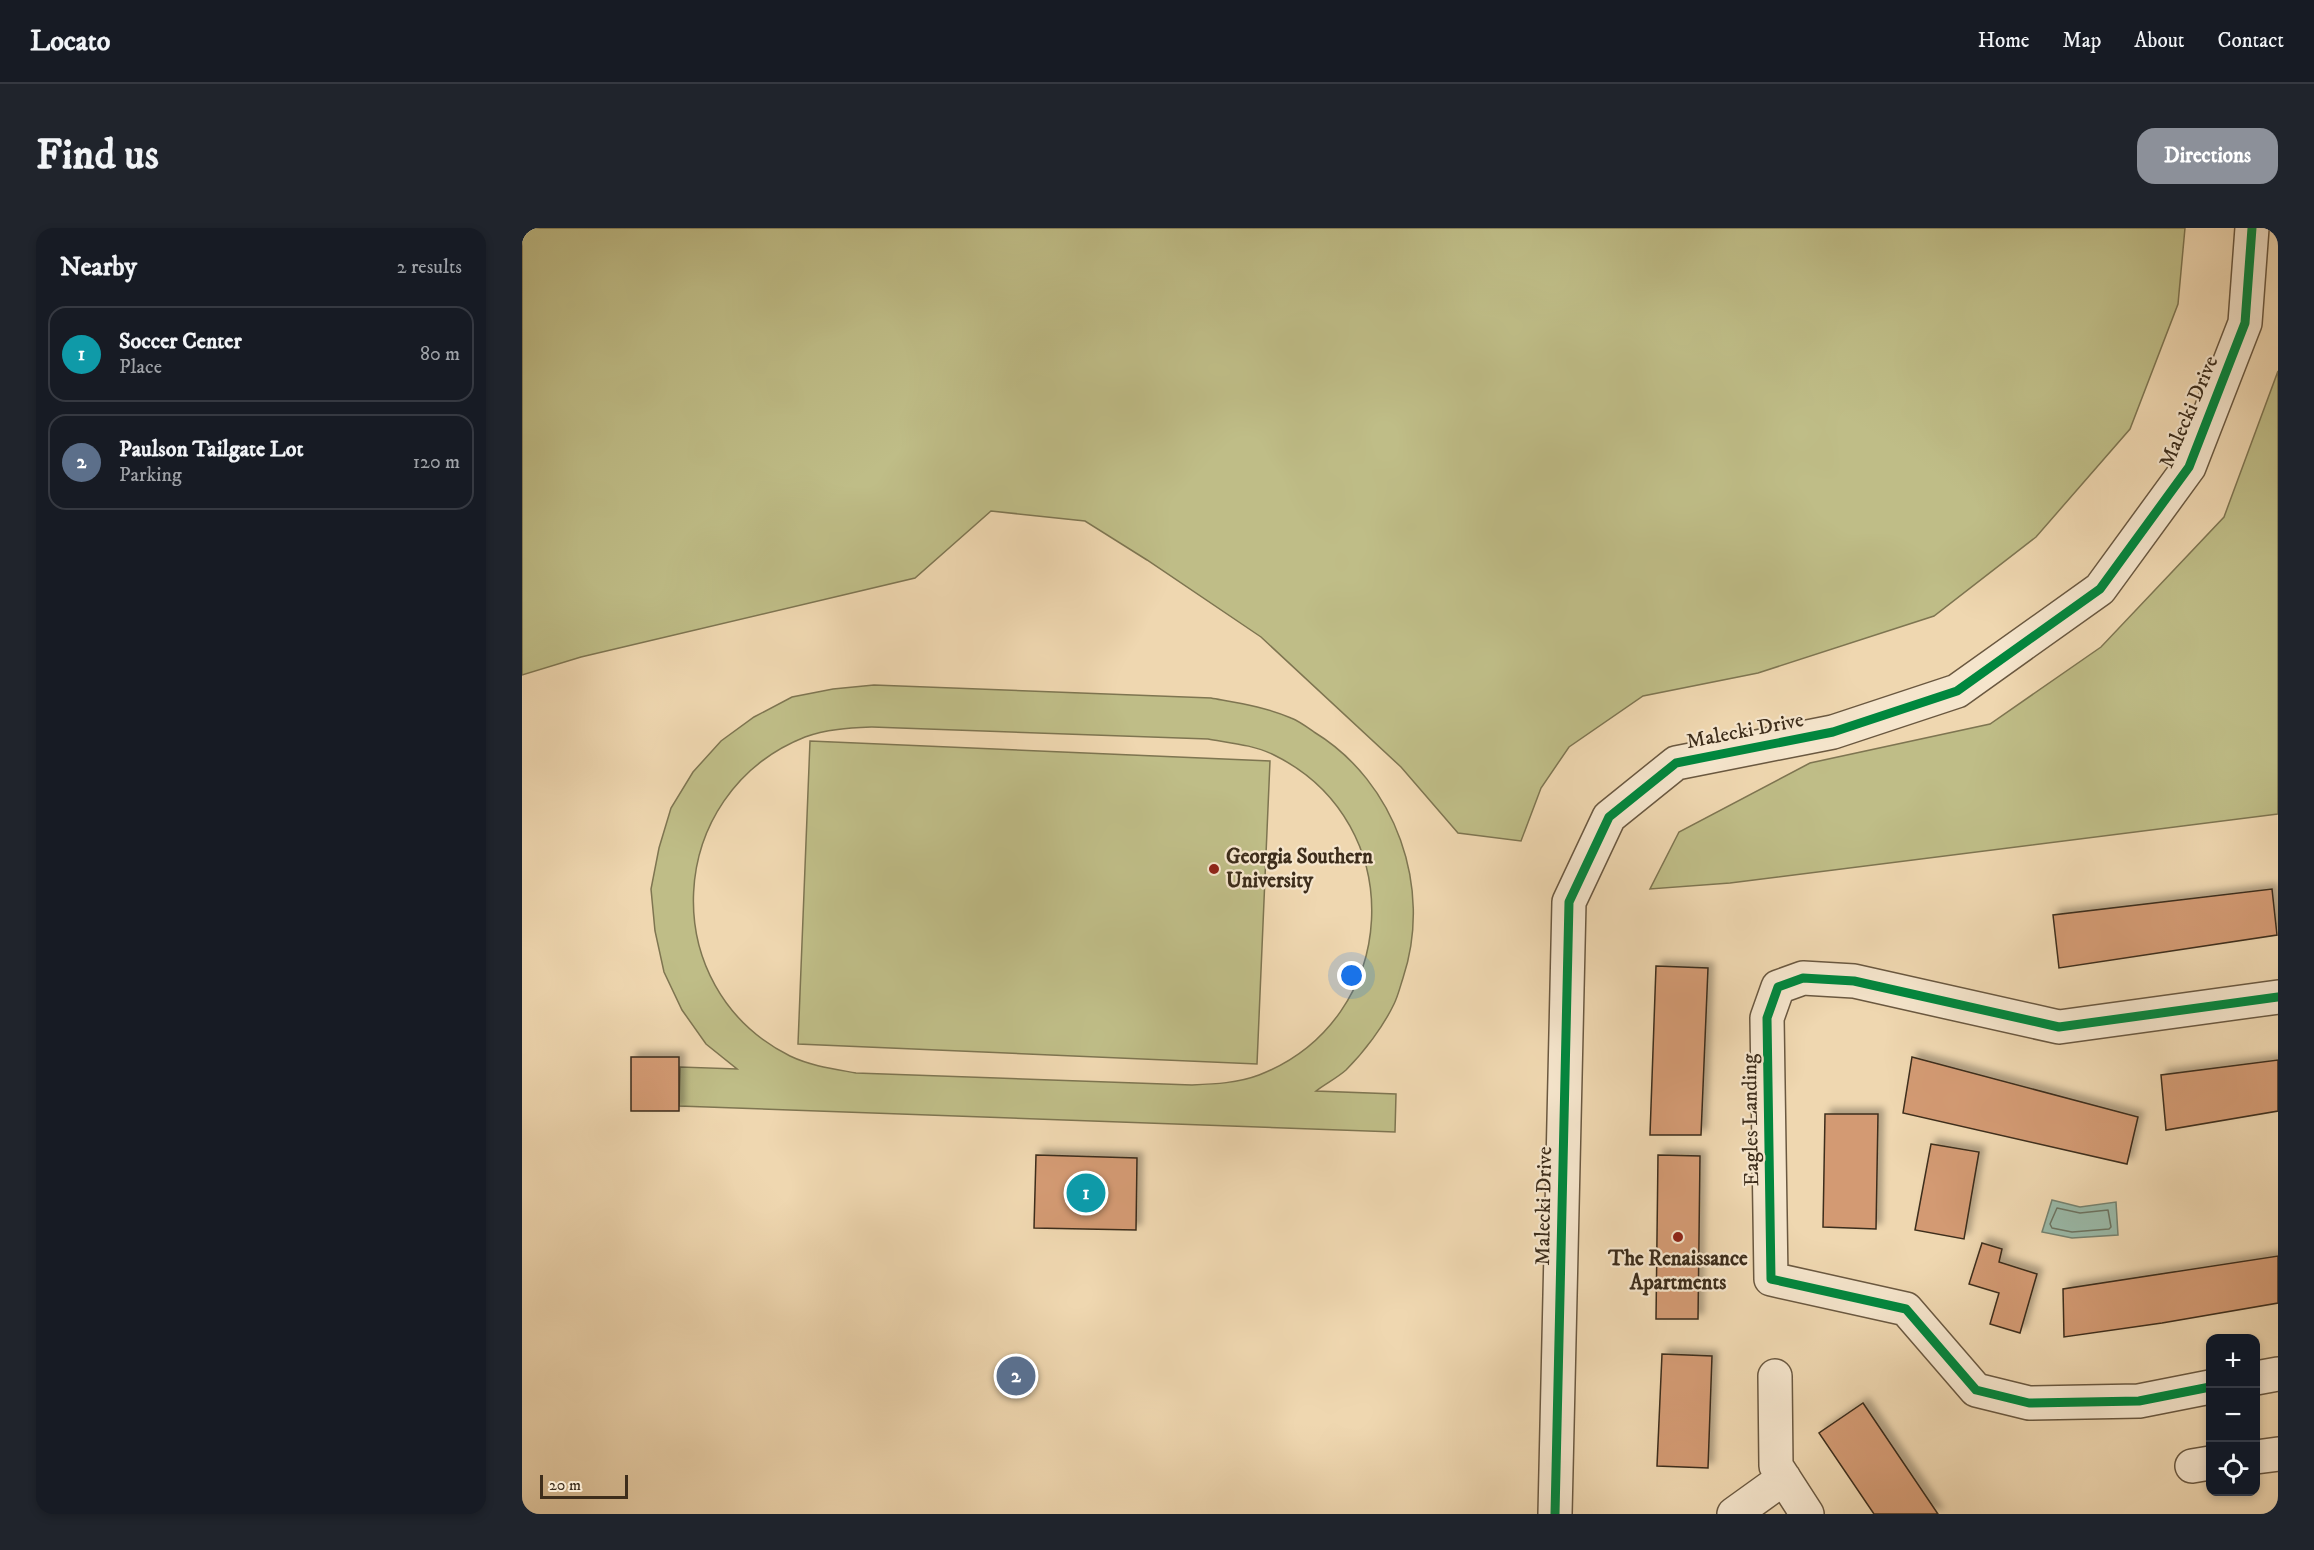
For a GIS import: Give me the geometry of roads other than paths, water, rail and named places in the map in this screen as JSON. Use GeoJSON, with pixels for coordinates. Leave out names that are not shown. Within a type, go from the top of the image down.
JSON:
{"type":"FeatureCollection","features":[{"type":"Feature","properties":{"kind":"street","name":"Malecki Drive"},"geometry":{"type":"LineString","coordinates":[[1555,1514],[1569,902],[1609,817],[1676,763],[1833,732],[1957,691],[2100,589],[2189,467],[2245,323],[2252,228]]}},
{"type":"Feature","properties":{"kind":"street","name":"Eagles Landing"},"geometry":{"type":"LineString","coordinates":[[2206,1388],[2139,1401],[2029,1403],[1976,1390],[1906,1309],[1771,1279],[1767,1018],[1778,987],[1803,978],[1854,981],[2059,1026],[2278,997]]}},
{"type":"Feature","properties":{"kind":"street"},"geometry":{"type":"LineString","coordinates":[[2260,1377],[2278,1374]]}},
{"type":"Feature","properties":{"kind":"street"},"geometry":{"type":"LineString","coordinates":[[1775,1376],[1776,1466],[1807,1514]]}},
{"type":"Feature","properties":{"kind":"street"},"geometry":{"type":"LineString","coordinates":[[2260,1456],[2278,1454]]}},
{"type":"Feature","properties":{"kind":"street"},"geometry":{"type":"LineString","coordinates":[[1734,1514],[1784,1478]]}},
{"type":"Feature","properties":{"kind":"water"},"geometry":{"type":"Polygon","coordinates":[[[2052,1200],[2080,1207],[2116,1202],[2118,1235],[2072,1238],[2042,1232],[2052,1200]]]}},
{"type":"Feature","properties":{"kind":"place","name":"Georgia Southern University"},"geometry":{"type":"Point","coordinates":[1214,869]}},
{"type":"Feature","properties":{"kind":"place","name":"Soccer Center"},"geometry":{"type":"Point","coordinates":[1086,1193]}},
{"type":"Feature","properties":{"kind":"place","name":"The Renaissance Apartments"},"geometry":{"type":"Point","coordinates":[1678,1237]}},
{"type":"Feature","properties":{"kind":"place","name":"Paulson Tailgate Lot"},"geometry":{"type":"Point","coordinates":[1016,1376]}}]}
